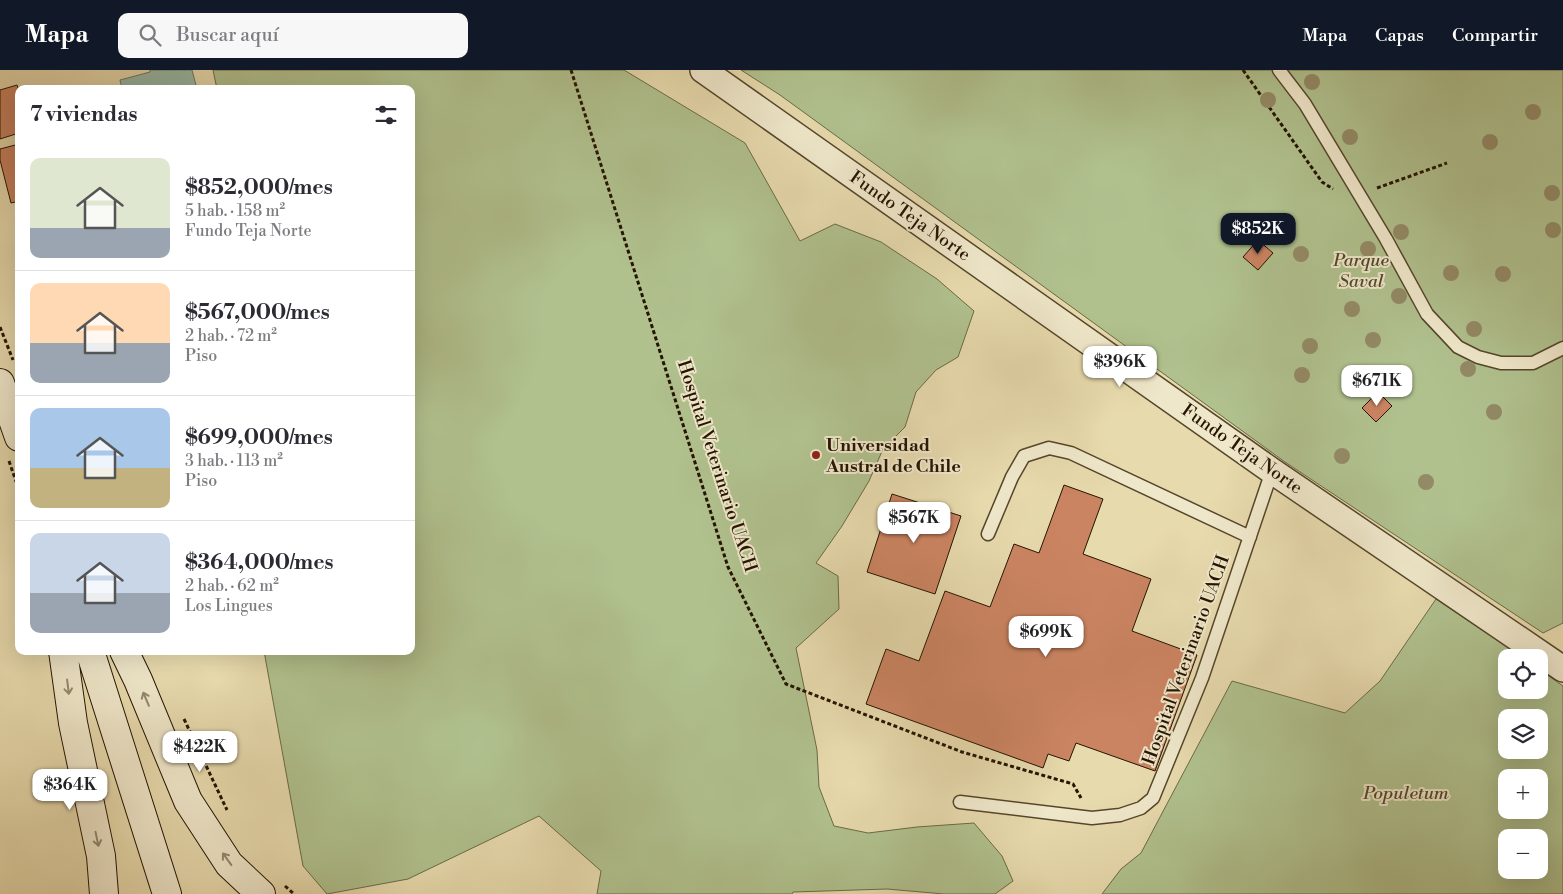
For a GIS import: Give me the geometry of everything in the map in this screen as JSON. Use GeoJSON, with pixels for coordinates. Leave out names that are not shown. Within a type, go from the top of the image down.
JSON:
{"type":"FeatureCollection","features":[{"type":"Feature","properties":{"kind":"main road"},"geometry":{"type":"LineString","coordinates":[[8,375],[15,414]]}},
{"type":"Feature","properties":{"kind":"main road"},"geometry":{"type":"LineString","coordinates":[[64,655],[72,723],[101,856],[104,894]]}},
{"type":"Feature","properties":{"kind":"main road"},"geometry":{"type":"LineString","coordinates":[[91,655],[167,894]]}},
{"type":"Feature","properties":{"kind":"main road"},"geometry":{"type":"LineString","coordinates":[[126,655],[188,801],[229,864],[271,888]]}},
{"type":"Feature","properties":{"kind":"street","name":"Fundo Teja Norte"},"geometry":{"type":"LineString","coordinates":[[702,70],[1272,471],[1562,668]]}},
{"type":"Feature","properties":{"kind":"lane"},"geometry":{"type":"LineString","coordinates":[[1279,70],[1305,104],[1386,239],[1427,314],[1458,347],[1478,357],[1500,363],[1533,363],[1563,348]]}},
{"type":"Feature","properties":{"kind":"lane"},"geometry":{"type":"LineString","coordinates":[[988,534],[1012,477],[1024,456],[1049,448],[1071,453],[1250,537]]}},
{"type":"Feature","properties":{"kind":"lane","name":"Hospital Veterinario UACH"},"geometry":{"type":"LineString","coordinates":[[960,802],[1092,818],[1120,814],[1141,808],[1153,798],[1202,678],[1272,471]]}},
{"type":"Feature","properties":{"kind":"path","name":"Hospital Veterinario UACH"},"geometry":{"type":"LineString","coordinates":[[571,70],[728,567],[786,684],[962,752],[1072,784],[1092,818]]}},
{"type":"Feature","properties":{"kind":"path"},"geometry":{"type":"LineString","coordinates":[[0,327],[8,375]]}},
{"type":"Feature","properties":{"kind":"path"},"geometry":{"type":"LineString","coordinates":[[181,712],[230,816]]}},
{"type":"Feature","properties":{"kind":"path"},"geometry":{"type":"LineString","coordinates":[[271,888],[294,894]]}},
{"type":"Feature","properties":{"kind":"green space"},"geometry":{"type":"Polygon","coordinates":[[[213,70],[624,70],[745,143],[800,241],[835,224],[881,242],[937,279],[974,311],[958,357],[936,370],[916,392],[905,427],[883,449],[869,481],[842,526],[816,563],[838,576],[839,609],[796,648],[817,750],[819,787],[834,826],[868,833],[974,823],[1002,856],[1013,881],[995,894],[944,894],[887,889],[793,892],[792,894],[597,894],[601,871],[539,816],[408,879],[327,894],[303,866],[265,655],[415,655],[415,85],[216,85],[213,70]]]}},
{"type":"Feature","properties":{"kind":"green space","name":"Parque Saval"},"geometry":{"type":"Polygon","coordinates":[[[741,70],[1563,70],[1563,623],[1543,633],[1285,462],[780,95],[741,70]]]}},
{"type":"Feature","properties":{"kind":"green space","name":"Populetum"},"geometry":{"type":"Polygon","coordinates":[[[1436,599],[1510,649],[1498,649],[1498,699],[1548,699],[1548,675],[1563,686],[1563,894],[1102,894],[1121,869],[1141,853],[1232,681],[1345,713],[1380,681],[1436,599]]]}},
{"type":"Feature","properties":{"kind":"shaded area"},"geometry":{"type":"Polygon","coordinates":[[[150,70],[192,70],[196,85],[121,85],[120,80],[150,72],[150,70]]]}},
{"type":"Feature","properties":{"kind":"building"},"geometry":{"type":"Polygon","coordinates":[[[15,86],[15,134],[0,139],[0,90],[15,86]]]}},
{"type":"Feature","properties":{"kind":"building"},"geometry":{"type":"Polygon","coordinates":[[[15,145],[15,202],[11,203],[0,160],[0,149],[15,145]]]}},
{"type":"Feature","properties":{"kind":"building"},"geometry":{"type":"Polygon","coordinates":[[[1258,240],[1273,253],[1258,270],[1243,257],[1258,240]]]}},
{"type":"Feature","properties":{"kind":"building"},"geometry":{"type":"Polygon","coordinates":[[[1378,392],[1392,406],[1376,422],[1362,408],[1378,392]]]}},
{"type":"Feature","properties":{"kind":"building"},"geometry":{"type":"Polygon","coordinates":[[[1064,485],[1103,499],[1083,554],[1151,579],[1132,631],[1197,655],[1155,771],[1076,743],[1069,761],[1048,754],[1043,768],[866,704],[886,649],[919,661],[945,591],[990,607],[1014,544],[1039,553],[1064,485]]]}},
{"type":"Feature","properties":{"kind":"building"},"geometry":{"type":"Polygon","coordinates":[[[892,494],[961,516],[935,594],[867,572],[892,494]]]}},
{"type":"Feature","properties":{"kind":"place","name":"Universidad Austral de Chile"},"geometry":{"type":"Point","coordinates":[816,455]}}]}
